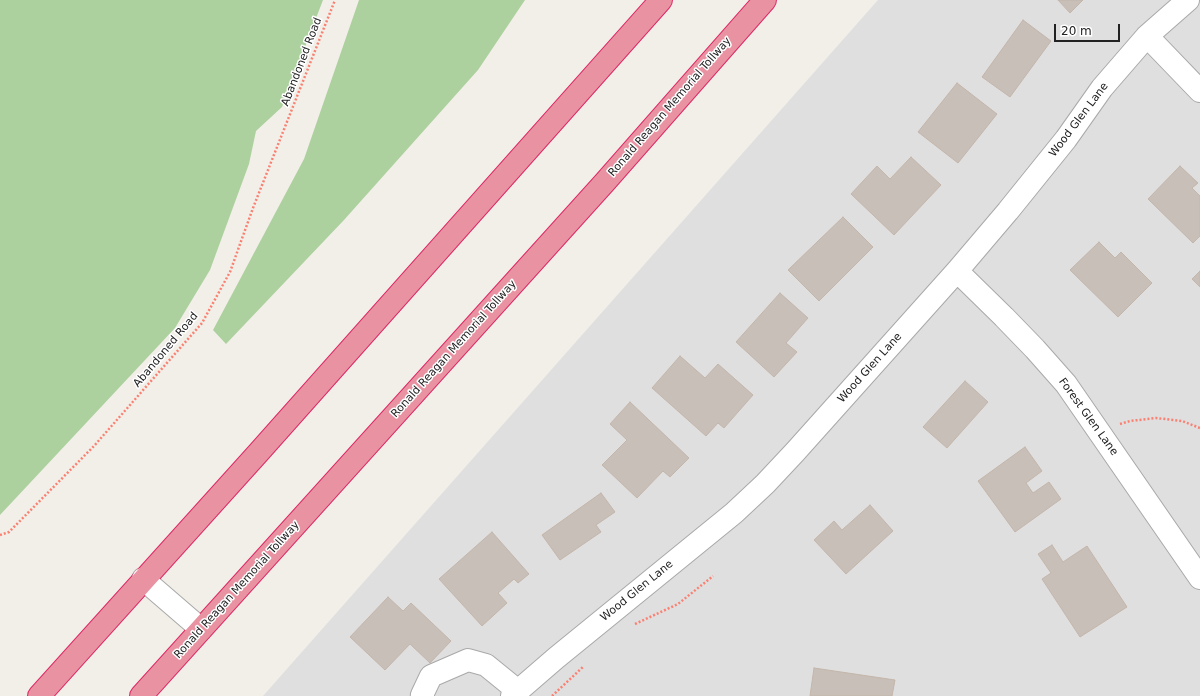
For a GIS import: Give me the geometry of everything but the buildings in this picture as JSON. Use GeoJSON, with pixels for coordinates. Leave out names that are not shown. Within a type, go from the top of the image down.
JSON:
{"type":"FeatureCollection","features":[{"type":"Feature","properties":{"kind":"highway"},"geometry":{"type":"LineString","coordinates":[[38,696],[259,452],[661,0]]}},
{"type":"Feature","properties":{"kind":"highway","name":"Ronald Reagan Memorial Tollway"},"geometry":{"type":"LineString","coordinates":[[142,696],[599,188],[765,0]]}},
{"type":"Feature","properties":{"kind":"street","name":"Wood Glen Lane"},"geometry":{"type":"LineString","coordinates":[[515,693],[734,513],[764,484],[795,452],[957,271],[1066,139],[1102,88],[1147,36],[1188,0]]}},
{"type":"Feature","properties":{"kind":"street"},"geometry":{"type":"LineString","coordinates":[[1147,36],[1200,91]]}},
{"type":"Feature","properties":{"kind":"street","name":"Forest Glen Lane"},"geometry":{"type":"LineString","coordinates":[[957,271],[1004,316],[1066,384],[1200,578]]}},
{"type":"Feature","properties":{"kind":"street"},"geometry":{"type":"LineString","coordinates":[[143,579],[201,629]]}},
{"type":"Feature","properties":{"kind":"street"},"geometry":{"type":"LineString","coordinates":[[423,696],[422,695],[431,676],[468,660],[486,665],[515,693]]}},
{"type":"Feature","properties":{"kind":"path","name":"Abandoned Road"},"geometry":{"type":"LineString","coordinates":[[0,535],[9,532],[94,446],[202,322],[230,272],[253,208],[335,0]]}},
{"type":"Feature","properties":{"kind":"path"},"geometry":{"type":"LineString","coordinates":[[1099,432],[1130,421],[1156,418],[1182,421],[1200,428]]}},
{"type":"Feature","properties":{"kind":"path"},"geometry":{"type":"LineString","coordinates":[[634,625],[678,604],[713,576]]}},
{"type":"Feature","properties":{"kind":"path"},"geometry":{"type":"LineString","coordinates":[[552,696],[586,665]]}},
{"type":"Feature","properties":{"kind":"shaded area"},"geometry":{"type":"Polygon","coordinates":[[[878,0],[1200,0],[1200,696],[263,696],[878,0]]]}},
{"type":"Feature","properties":{"kind":"green space"},"geometry":{"type":"Polygon","coordinates":[[[0,0],[323,0],[282,107],[256,131],[249,164],[210,270],[175,328],[0,515],[0,0]]]}},
{"type":"Feature","properties":{"kind":"green space"},"geometry":{"type":"Polygon","coordinates":[[[359,0],[525,0],[478,70],[344,220],[226,344],[213,330],[304,159],[359,0]]]}}]}
